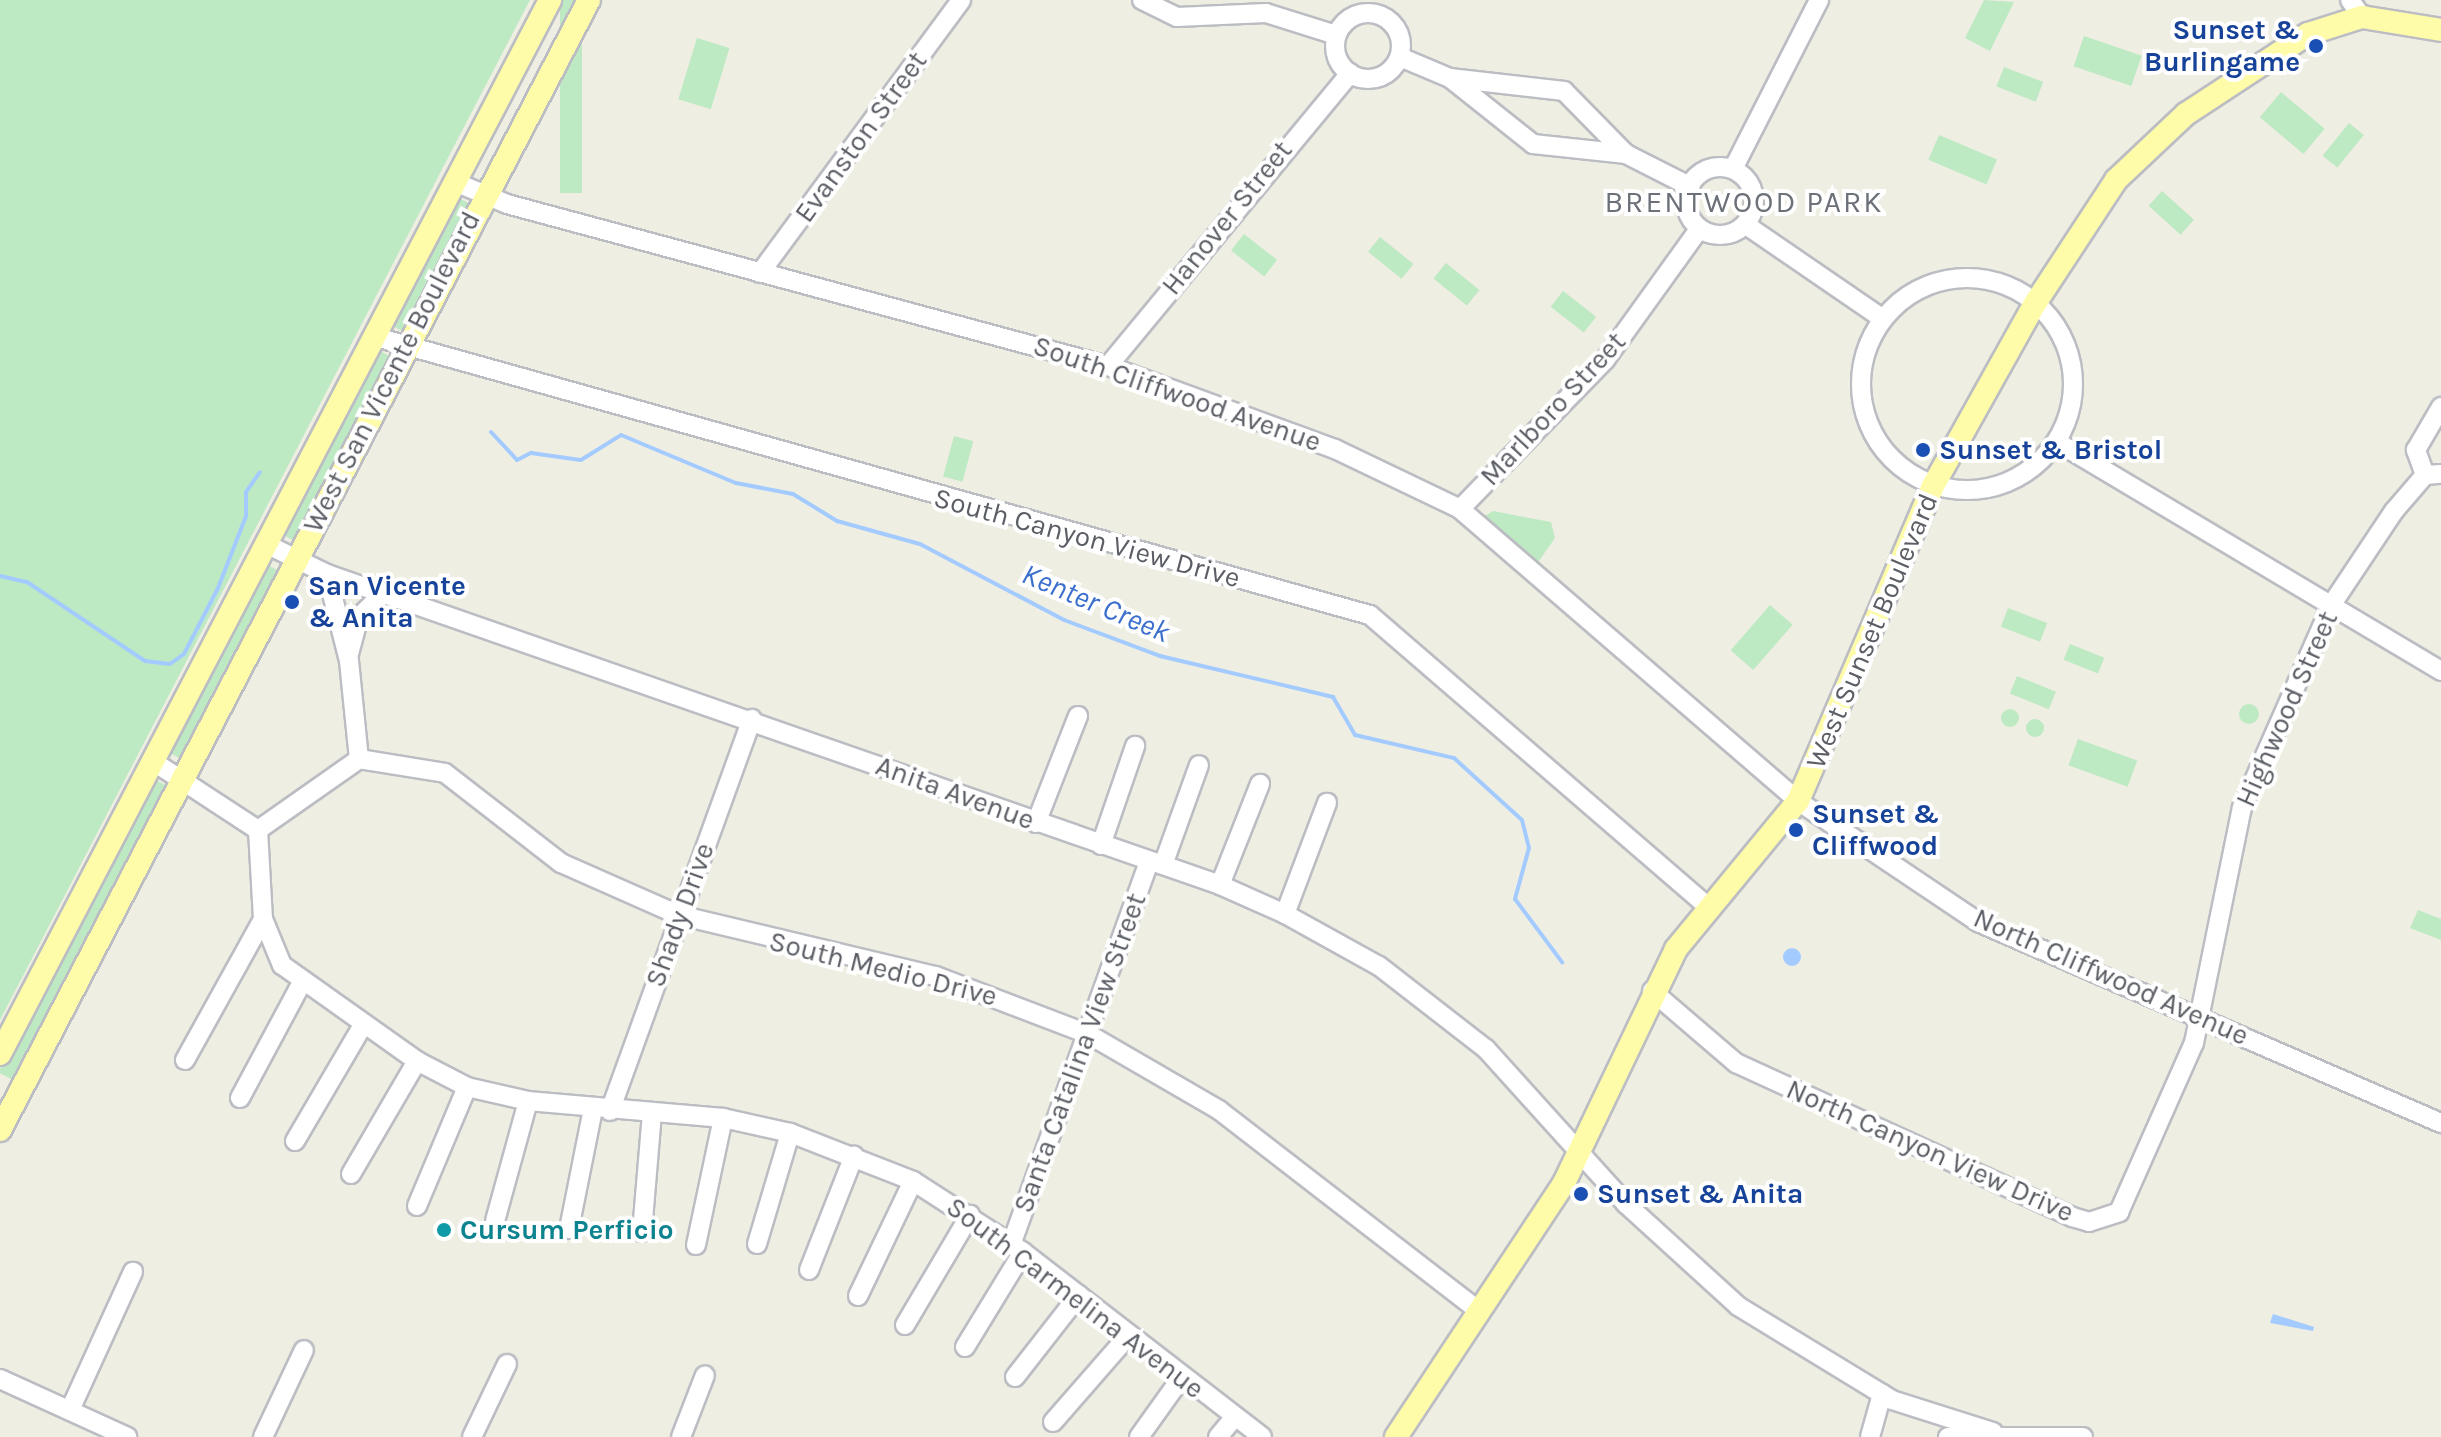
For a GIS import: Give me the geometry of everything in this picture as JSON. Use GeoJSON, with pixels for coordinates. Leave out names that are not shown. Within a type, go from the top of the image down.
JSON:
{"type":"FeatureCollection","features":[{"type":"Feature","properties":{"kind":"main road","name":"West San Vicente Boulevard"},"geometry":{"type":"LineString","coordinates":[[0,1054],[550,0]]}},
{"type":"Feature","properties":{"kind":"main road","name":"West San Vicente Boulevard"},"geometry":{"type":"LineString","coordinates":[[0,1130],[483,197],[589,0]]}},
{"type":"Feature","properties":{"kind":"main road","name":"West Sunset Boulevard"},"geometry":{"type":"LineString","coordinates":[[1396,1437],[1480,1312],[1579,1149],[1652,991],[1708,907],[1798,801],[1933,486],[2036,302],[2150,143],[2308,34],[2356,9],[2441,30]]}},
{"type":"Feature","properties":{"kind":"street","name":"Evanston Street"},"geometry":{"type":"LineString","coordinates":[[760,273],[961,0]]}},
{"type":"Feature","properties":{"kind":"street"},"geometry":{"type":"LineString","coordinates":[[1142,0],[1177,17],[1266,13],[1336,35]]}},
{"type":"Feature","properties":{"kind":"street"},"geometry":{"type":"LineString","coordinates":[[1251,0],[1266,13]]}},
{"type":"Feature","properties":{"kind":"street"},"geometry":{"type":"LineString","coordinates":[[1733,169],[1819,0]]}},
{"type":"Feature","properties":{"kind":"street"},"geometry":{"type":"LineString","coordinates":[[1384,7],[1398,33],[1400,57],[1374,78],[1350,73],[1335,53],[1336,35],[1349,18],[1384,7]]}},
{"type":"Feature","properties":{"kind":"street"},"geometry":{"type":"LineString","coordinates":[[1400,57],[1450,78],[1533,144],[1626,154]]}},
{"type":"Feature","properties":{"kind":"street","name":"Hanover Street"},"geometry":{"type":"LineString","coordinates":[[1108,366],[1350,73]]}},
{"type":"Feature","properties":{"kind":"street"},"geometry":{"type":"LineString","coordinates":[[1450,78],[1564,91],[1626,154],[1689,186]]}},
{"type":"Feature","properties":{"kind":"street"},"geometry":{"type":"LineString","coordinates":[[1733,169],[1753,189],[1746,225],[1728,235],[1699,229],[1688,214],[1689,186],[1703,171],[1733,169]]}},
{"type":"Feature","properties":{"kind":"street","name":"South Cliffwood Avenue"},"geometry":{"type":"LineString","coordinates":[[455,182],[483,197],[1108,366],[1294,430],[1460,509],[1798,801]]}},
{"type":"Feature","properties":{"kind":"street"},"geometry":{"type":"LineString","coordinates":[[1746,225],[1882,318]]}},
{"type":"Feature","properties":{"kind":"street","name":"Marlboro Street"},"geometry":{"type":"LineString","coordinates":[[1460,509],[1605,360],[1699,229]]}},
{"type":"Feature","properties":{"kind":"street"},"geometry":{"type":"LineString","coordinates":[[1963,280],[2015,287],[2036,302],[2062,331],[2074,367],[2057,442],[2007,482],[1961,490],[1933,486],[1896,463],[1863,419],[1859,383],[1882,318],[1908,296],[1963,280]]}},
{"type":"Feature","properties":{"kind":"street","name":"South Canyon View Drive"},"geometry":{"type":"LineString","coordinates":[[376,337],[404,350],[1370,615],[1708,907]]}},
{"type":"Feature","properties":{"kind":"street","name":"Highwood Street"},"geometry":{"type":"LineString","coordinates":[[2198,1016],[2242,808],[2332,604],[2433,474],[2418,441],[2441,407]]}},
{"type":"Feature","properties":{"kind":"street"},"geometry":{"type":"LineString","coordinates":[[2057,442],[2441,671]]}},
{"type":"Feature","properties":{"kind":"street","name":"Anita Avenue"},"geometry":{"type":"LineString","coordinates":[[268,545],[327,574],[752,719],[1036,823],[1220,885],[1285,914],[1379,966],[1442,1013],[1528,1089],[1579,1149],[1705,1279],[1882,1394],[1993,1432]]}},
{"type":"Feature","properties":{"kind":"street"},"geometry":{"type":"LineString","coordinates":[[154,762],[258,830],[359,759],[349,661],[327,574]]}},
{"type":"Feature","properties":{"kind":"street"},"geometry":{"type":"LineString","coordinates":[[349,661],[359,617],[384,593]]}},
{"type":"Feature","properties":{"kind":"street"},"geometry":{"type":"LineString","coordinates":[[1036,823],[1078,716]]}},
{"type":"Feature","properties":{"kind":"street","name":"Shady Drive"},"geometry":{"type":"LineString","coordinates":[[569,1229],[601,1110],[679,915],[752,719]]}},
{"type":"Feature","properties":{"kind":"street"},"geometry":{"type":"LineString","coordinates":[[1101,845],[1135,746]]}},
{"type":"Feature","properties":{"kind":"street","name":"South Medio Drive"},"geometry":{"type":"LineString","coordinates":[[359,759],[445,773],[561,863],[679,915],[936,976],[1088,1034],[1219,1110],[1480,1312]]}},
{"type":"Feature","properties":{"kind":"street","name":"Santa Catalina View Street"},"geometry":{"type":"LineString","coordinates":[[965,1347],[1017,1248],[1088,1034],[1199,765]]}},
{"type":"Feature","properties":{"kind":"street"},"geometry":{"type":"LineString","coordinates":[[1220,885],[1260,784]]}},
{"type":"Feature","properties":{"kind":"street","name":"North Cliffwood Avenue"},"geometry":{"type":"LineString","coordinates":[[1798,801],[1978,922],[2441,1123]]}},
{"type":"Feature","properties":{"kind":"street"},"geometry":{"type":"LineString","coordinates":[[1285,914],[1327,803]]}},
{"type":"Feature","properties":{"kind":"street","name":"South Carmelina Avenue"},"geometry":{"type":"LineString","coordinates":[[258,830],[263,919],[282,965],[301,984],[417,1061],[467,1087],[528,1101],[601,1110],[723,1118],[790,1133],[913,1181],[1017,1248],[1262,1437]]}},
{"type":"Feature","properties":{"kind":"street"},"geometry":{"type":"LineString","coordinates":[[185,1060],[263,919]]}},
{"type":"Feature","properties":{"kind":"street"},"geometry":{"type":"LineString","coordinates":[[240,1098],[301,984]]}},
{"type":"Feature","properties":{"kind":"street","name":"North Canyon View Drive"},"geometry":{"type":"LineString","coordinates":[[1652,991],[1736,1063],[2089,1222],[2128,1202],[2194,1043],[2198,1016]]}},
{"type":"Feature","properties":{"kind":"street"},"geometry":{"type":"LineString","coordinates":[[295,1141],[362,1027]]}},
{"type":"Feature","properties":{"kind":"street"},"geometry":{"type":"LineString","coordinates":[[351,1174],[417,1061]]}},
{"type":"Feature","properties":{"kind":"street"},"geometry":{"type":"LineString","coordinates":[[417,1206],[467,1087]]}},
{"type":"Feature","properties":{"kind":"street"},"geometry":{"type":"LineString","coordinates":[[495,1221],[528,1101]]}},
{"type":"Feature","properties":{"kind":"street"},"geometry":{"type":"LineString","coordinates":[[642,1232],[652,1114]]}},
{"type":"Feature","properties":{"kind":"street"},"geometry":{"type":"LineString","coordinates":[[696,1245],[723,1118]]}},
{"type":"Feature","properties":{"kind":"street"},"geometry":{"type":"LineString","coordinates":[[757,1244],[790,1133]]}},
{"type":"Feature","properties":{"kind":"street"},"geometry":{"type":"LineString","coordinates":[[809,1270],[854,1156]]}},
{"type":"Feature","properties":{"kind":"street"},"geometry":{"type":"LineString","coordinates":[[858,1296],[913,1181]]}},
{"type":"Feature","properties":{"kind":"street"},"geometry":{"type":"LineString","coordinates":[[905,1325],[970,1215]]}},
{"type":"Feature","properties":{"kind":"street"},"geometry":{"type":"LineString","coordinates":[[70,1410],[133,1272]]}},
{"type":"Feature","properties":{"kind":"street"},"geometry":{"type":"LineString","coordinates":[[1015,1377],[1079,1295]]}},
{"type":"Feature","properties":{"kind":"street"},"geometry":{"type":"LineString","coordinates":[[1053,1422],[1128,1336]]}},
{"type":"Feature","properties":{"kind":"street"},"geometry":{"type":"LineString","coordinates":[[263,1437],[304,1350]]}},
{"type":"Feature","properties":{"kind":"street"},"geometry":{"type":"LineString","coordinates":[[472,1437],[507,1364]]}},
{"type":"Feature","properties":{"kind":"street"},"geometry":{"type":"LineString","coordinates":[[681,1437],[705,1375]]}},
{"type":"Feature","properties":{"kind":"street"},"geometry":{"type":"LineString","coordinates":[[1139,1437],[1182,1377]]}},
{"type":"Feature","properties":{"kind":"street"},"geometry":{"type":"LineString","coordinates":[[0,1379],[127,1437]]}},
{"type":"Feature","properties":{"kind":"street"},"geometry":{"type":"LineString","coordinates":[[1870,1437],[1882,1394]]}},
{"type":"Feature","properties":{"kind":"street"},"geometry":{"type":"LineString","coordinates":[[1218,1437],[1235,1417]]}},
{"type":"Feature","properties":{"kind":"street"},"geometry":{"type":"LineString","coordinates":[[1948,1437],[1993,1432],[2083,1437]]}},
{"type":"Feature","properties":{"kind":"green space"},"geometry":{"type":"Polygon","coordinates":[[[0,0],[530,0],[0,1020],[0,0]]]}},
{"type":"Feature","properties":{"kind":"green space"},"geometry":{"type":"Polygon","coordinates":[[[560,0],[582,0],[582,193],[560,193],[560,0]]]}},
{"type":"Feature","properties":{"kind":"green space"},"geometry":{"type":"Polygon","coordinates":[[[1984,0],[2014,2],[1990,51],[1965,38],[1984,0]]]}},
{"type":"Feature","properties":{"kind":"green space"},"geometry":{"type":"Polygon","coordinates":[[[2084,36],[2142,56],[2131,86],[2074,66],[2084,36]]]}},
{"type":"Feature","properties":{"kind":"green space"},"geometry":{"type":"Polygon","coordinates":[[[697,38],[730,48],[711,109],[678,99],[697,38]]]}},
{"type":"Feature","properties":{"kind":"green space"},"geometry":{"type":"Polygon","coordinates":[[[2004,67],[2043,82],[2036,102],[1996,87],[2004,67]]]}},
{"type":"Feature","properties":{"kind":"green space"},"geometry":{"type":"Polygon","coordinates":[[[2281,92],[2325,129],[2303,154],[2260,117],[2281,92]]]}},
{"type":"Feature","properties":{"kind":"green space"},"geometry":{"type":"Polygon","coordinates":[[[2349,123],[2364,135],[2337,168],[2323,156],[2349,123]]]}},
{"type":"Feature","properties":{"kind":"green space"},"geometry":{"type":"Polygon","coordinates":[[[1939,135],[1997,160],[1986,184],[1928,160],[1939,135]]]}},
{"type":"Feature","properties":{"kind":"green space"},"geometry":{"type":"Polygon","coordinates":[[[2162,191],[2194,220],[2181,235],[2149,206],[2162,191]]]}},
{"type":"Feature","properties":{"kind":"green space"},"geometry":{"type":"Polygon","coordinates":[[[457,197],[474,206],[406,333],[389,324],[457,197]]]}},
{"type":"Feature","properties":{"kind":"green space"},"geometry":{"type":"Polygon","coordinates":[[[1244,234],[1277,260],[1264,276],[1231,251],[1244,234]]]}},
{"type":"Feature","properties":{"kind":"green space"},"geometry":{"type":"Polygon","coordinates":[[[1380,237],[1413,264],[1401,279],[1368,252],[1380,237]]]}},
{"type":"Feature","properties":{"kind":"green space"},"geometry":{"type":"Polygon","coordinates":[[[1446,263],[1479,290],[1467,306],[1433,279],[1446,263]]]}},
{"type":"Feature","properties":{"kind":"green space"},"geometry":{"type":"Polygon","coordinates":[[[1563,291],[1596,317],[1584,333],[1551,307],[1563,291]]]}},
{"type":"Feature","properties":{"kind":"green space"},"geometry":{"type":"Polygon","coordinates":[[[378,350],[394,358],[300,544],[284,535],[378,350]]]}},
{"type":"Feature","properties":{"kind":"green space"},"geometry":{"type":"Polygon","coordinates":[[[954,436],[973,441],[962,482],[943,477],[954,436]]]}},
{"type":"Feature","properties":{"kind":"green space"},"geometry":{"type":"Polygon","coordinates":[[[1493,511],[1551,522],[1555,538],[1536,565],[1478,520],[1493,511]]]}},
{"type":"Feature","properties":{"kind":"green space"},"geometry":{"type":"Polygon","coordinates":[[[266,564],[283,573],[183,760],[166,751],[266,564]]]}},
{"type":"Feature","properties":{"kind":"green space"},"geometry":{"type":"Polygon","coordinates":[[[1770,605],[1793,625],[1753,670],[1731,650],[1770,605]]]}},
{"type":"Feature","properties":{"kind":"green space"},"geometry":{"type":"Polygon","coordinates":[[[2008,608],[2047,623],[2040,642],[2001,627],[2008,608]]]}},
{"type":"Feature","properties":{"kind":"green space"},"geometry":{"type":"Polygon","coordinates":[[[2070,644],[2104,658],[2098,674],[2064,660],[2070,644]]]}},
{"type":"Feature","properties":{"kind":"green space"},"geometry":{"type":"Polygon","coordinates":[[[2017,676],[2056,692],[2049,709],[2010,694],[2017,676]]]}},
{"type":"Feature","properties":{"kind":"green space"},"geometry":{"type":"Polygon","coordinates":[[[2249,704],[2256,707],[2259,714],[2256,721],[2249,724],[2242,721],[2239,714],[2242,707],[2249,704]]]}},
{"type":"Feature","properties":{"kind":"green space"},"geometry":{"type":"Polygon","coordinates":[[[2010,709],[2019,718],[2010,727],[2001,718],[2010,709]]]}},
{"type":"Feature","properties":{"kind":"green space"},"geometry":{"type":"Polygon","coordinates":[[[2035,719],[2044,728],[2035,737],[2026,728],[2035,719]]]}},
{"type":"Feature","properties":{"kind":"green space"},"geometry":{"type":"Polygon","coordinates":[[[2078,739],[2137,761],[2128,787],[2068,765],[2078,739]]]}},
{"type":"Feature","properties":{"kind":"green space"},"geometry":{"type":"Polygon","coordinates":[[[154,779],[171,788],[15,1081],[0,1073],[0,1069],[154,779]]]}},
{"type":"Feature","properties":{"kind":"green space"},"geometry":{"type":"Polygon","coordinates":[[[2418,910],[2441,919],[2441,940],[2410,928],[2418,910]]]}},
{"type":"Feature","properties":{"kind":"water"},"geometry":{"type":"Polygon","coordinates":[[[1788,948],[1796,948],[1801,957],[1799,964],[1788,966],[1783,961],[1783,953],[1788,948]]]}},
{"type":"Feature","properties":{"kind":"water"},"geometry":{"type":"Polygon","coordinates":[[[2273,1314],[2314,1327],[2313,1331],[2270,1323],[2273,1314]]]}},
{"type":"Feature","properties":{"kind":"waterway","name":"Kenter Creek"},"geometry":{"type":"LineString","coordinates":[[491,432],[517,460],[531,453],[581,460],[621,435],[736,483],[793,494],[837,521],[920,544],[1064,620],[1160,656],[1333,697],[1355,735],[1454,758],[1522,820],[1529,848],[1515,899],[1562,962]]}},
{"type":"Feature","properties":{"kind":"waterway","name":"Kenter Creek"},"geometry":{"type":"LineString","coordinates":[[0,576],[27,582],[145,661],[170,664],[184,654],[218,588],[246,516],[246,492],[260,472]]}},
{"type":"Feature","properties":{"kind":"place","name":"Sunset & Burlingame"},"geometry":{"type":"Point","coordinates":[2316,46]}},
{"type":"Feature","properties":{"kind":"place","name":"Sunset & Bristol"},"geometry":{"type":"Point","coordinates":[1923,450]}},
{"type":"Feature","properties":{"kind":"place","name":"San Vicente & Anita"},"geometry":{"type":"Point","coordinates":[292,602]}},
{"type":"Feature","properties":{"kind":"place","name":"Sunset & Cliffwood"},"geometry":{"type":"Point","coordinates":[1796,830]}},
{"type":"Feature","properties":{"kind":"place","name":"Sunset & Anita"},"geometry":{"type":"Point","coordinates":[1581,1194]}},
{"type":"Feature","properties":{"kind":"place","name":"Cursum Perficio"},"geometry":{"type":"Point","coordinates":[444,1230]}},
{"type":"Feature","properties":{"kind":"district","name":"BRENTWOOD PARK"},"geometry":{"type":"Point","coordinates":[1744,202]}}]}
